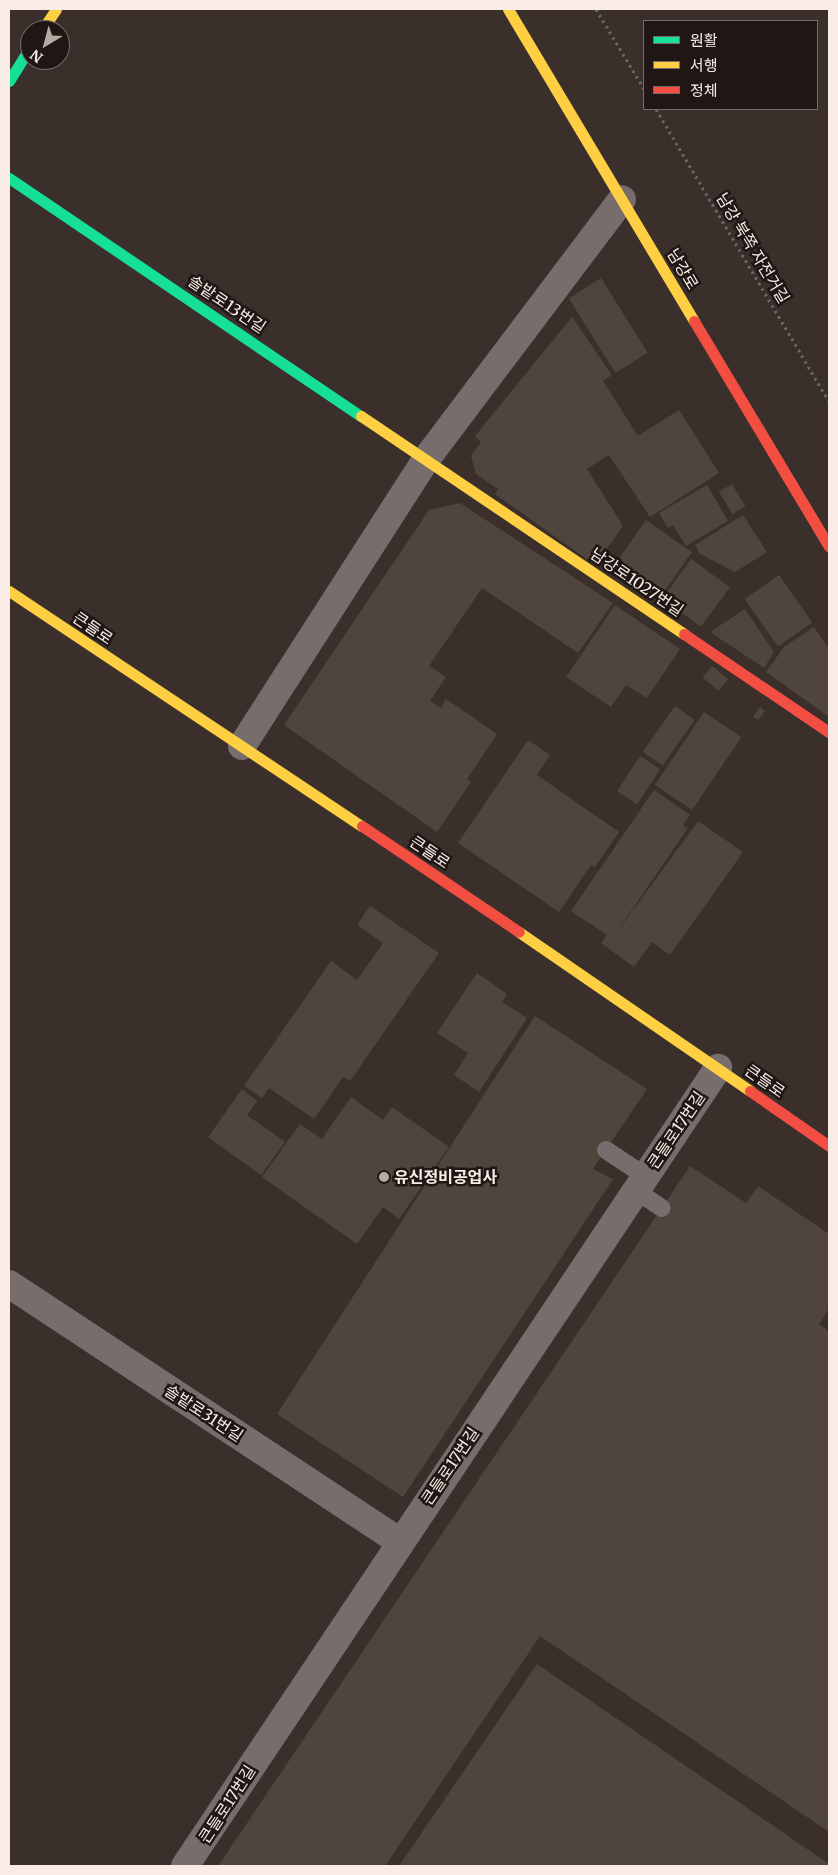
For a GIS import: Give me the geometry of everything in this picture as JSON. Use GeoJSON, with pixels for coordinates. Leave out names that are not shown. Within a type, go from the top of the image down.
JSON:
{"type":"FeatureCollection","features":[{"type":"Feature","properties":{"kind":"street"},"geometry":{"type":"LineString","coordinates":[[49,20],[56,9]]}},
{"type":"Feature","properties":{"kind":"street","name":"남강로"},"geometry":{"type":"LineString","coordinates":[[508,9],[829,547]]}},
{"type":"Feature","properties":{"kind":"street"},"geometry":{"type":"LineString","coordinates":[[9,81],[20,64]]}},
{"type":"Feature","properties":{"kind":"street","name":"솔밭로13번길"},"geometry":{"type":"LineString","coordinates":[[9,178],[427,458]]}},
{"type":"Feature","properties":{"kind":"street"},"geometry":{"type":"LineString","coordinates":[[242,746],[427,458],[622,199]]}},
{"type":"Feature","properties":{"kind":"street","name":"남강로1027번길"},"geometry":{"type":"LineString","coordinates":[[427,458],[829,732]]}},
{"type":"Feature","properties":{"kind":"street","name":"큰들로"},"geometry":{"type":"LineString","coordinates":[[9,591],[718,1068],[829,1146]]}},
{"type":"Feature","properties":{"kind":"street","name":"큰들로17번길"},"geometry":{"type":"LineString","coordinates":[[185,1866],[718,1068]]}},
{"type":"Feature","properties":{"kind":"street","name":"솔밭로31번길"},"geometry":{"type":"LineString","coordinates":[[9,1284],[400,1542]]}},
{"type":"Feature","properties":{"kind":"lane"},"geometry":{"type":"LineString","coordinates":[[606,1150],[640,1183],[662,1208]]}},
{"type":"Feature","properties":{"kind":"path"},"geometry":{"type":"LineString","coordinates":[[596,9],[643,87]]}},
{"type":"Feature","properties":{"kind":"path","name":"남강 북쪽 자전거길"},"geometry":{"type":"LineString","coordinates":[[657,110],[829,401]]}},
{"type":"Feature","properties":{"kind":"building"},"geometry":{"type":"Polygon","coordinates":[[[601,278],[648,353],[615,373],[569,298],[601,278]]]}},
{"type":"Feature","properties":{"kind":"building"},"geometry":{"type":"Polygon","coordinates":[[[572,317],[612,375],[603,381],[638,436],[679,410],[719,473],[650,517],[609,455],[587,469],[623,526],[595,565],[495,494],[498,489],[476,474],[471,456],[481,442],[475,436],[572,317]]]}},
{"type":"Feature","properties":{"kind":"building"},"geometry":{"type":"Polygon","coordinates":[[[732,484],[745,506],[733,514],[719,492],[732,484]]]}},
{"type":"Feature","properties":{"kind":"building"},"geometry":{"type":"Polygon","coordinates":[[[707,485],[728,521],[686,546],[673,525],[668,528],[659,513],[707,485]]]}},
{"type":"Feature","properties":{"kind":"building"},"geometry":{"type":"Polygon","coordinates":[[[460,503],[613,603],[578,653],[482,588],[429,666],[446,677],[430,701],[441,708],[446,699],[497,734],[467,779],[471,782],[437,832],[284,725],[429,510],[460,503]]]}},
{"type":"Feature","properties":{"kind":"building"},"geometry":{"type":"Polygon","coordinates":[[[743,515],[767,552],[735,572],[700,554],[695,545],[743,515]]]}},
{"type":"Feature","properties":{"kind":"building"},"geometry":{"type":"Polygon","coordinates":[[[646,520],[692,552],[659,600],[613,568],[646,520]]]}},
{"type":"Feature","properties":{"kind":"building"},"geometry":{"type":"Polygon","coordinates":[[[691,559],[730,587],[701,627],[662,599],[691,559]]]}},
{"type":"Feature","properties":{"kind":"building"},"geometry":{"type":"Polygon","coordinates":[[[779,575],[812,623],[778,647],[745,599],[779,575]]]}},
{"type":"Feature","properties":{"kind":"building"},"geometry":{"type":"Polygon","coordinates":[[[615,605],[680,649],[647,698],[626,685],[611,707],[566,677],[615,605]]]}},
{"type":"Feature","properties":{"kind":"building"},"geometry":{"type":"Polygon","coordinates":[[[745,609],[774,652],[764,668],[710,632],[745,609]]]}},
{"type":"Feature","properties":{"kind":"building"},"geometry":{"type":"Polygon","coordinates":[[[814,627],[829,649],[829,717],[766,672],[784,647],[814,627]]]}},
{"type":"Feature","properties":{"kind":"building"},"geometry":{"type":"Polygon","coordinates":[[[712,666],[728,679],[719,691],[703,678],[712,666]]]}},
{"type":"Feature","properties":{"kind":"building"},"geometry":{"type":"Polygon","coordinates":[[[675,706],[695,720],[663,766],[643,752],[675,706]]]}},
{"type":"Feature","properties":{"kind":"building"},"geometry":{"type":"Polygon","coordinates":[[[760,707],[765,711],[758,720],[753,717],[760,707]]]}},
{"type":"Feature","properties":{"kind":"building"},"geometry":{"type":"Polygon","coordinates":[[[704,712],[741,737],[692,810],[655,785],[704,712]]]}},
{"type":"Feature","properties":{"kind":"building"},"geometry":{"type":"Polygon","coordinates":[[[528,740],[550,755],[537,775],[619,832],[595,867],[591,865],[559,912],[458,843],[528,740]]]}},
{"type":"Feature","properties":{"kind":"building"},"geometry":{"type":"Polygon","coordinates":[[[640,756],[660,769],[637,804],[617,791],[640,756]]]}},
{"type":"Feature","properties":{"kind":"building"},"geometry":{"type":"Polygon","coordinates":[[[654,790],[690,815],[683,825],[688,828],[612,939],[698,821],[743,852],[670,955],[652,942],[634,967],[601,943],[607,935],[571,911],[654,790]]]}},
{"type":"Feature","properties":{"kind":"building"},"geometry":{"type":"Polygon","coordinates":[[[370,906],[439,953],[350,1081],[343,1077],[314,1119],[269,1088],[262,1098],[244,1086],[331,961],[357,980],[383,943],[357,925],[370,906]]]}},
{"type":"Feature","properties":{"kind":"building"},"geometry":{"type":"Polygon","coordinates":[[[477,973],[507,994],[502,1002],[527,1018],[479,1092],[454,1075],[468,1053],[437,1033],[477,973]]]}},
{"type":"Feature","properties":{"kind":"building"},"geometry":{"type":"Polygon","coordinates":[[[535,1016],[647,1089],[593,1169],[613,1179],[403,1497],[277,1414],[535,1016]]]}},
{"type":"Feature","properties":{"kind":"building"},"geometry":{"type":"Polygon","coordinates":[[[242,1089],[257,1101],[247,1115],[285,1142],[261,1175],[208,1137],[242,1089]]]}},
{"type":"Feature","properties":{"kind":"building","name":"유신정비공업사"},"geometry":{"type":"Polygon","coordinates":[[[351,1097],[383,1120],[392,1107],[449,1147],[399,1219],[383,1207],[357,1244],[262,1177],[300,1124],[322,1139],[351,1097]]]}},
{"type":"Feature","properties":{"kind":"building"},"geometry":{"type":"Polygon","coordinates":[[[690,1166],[746,1203],[758,1186],[829,1234],[829,1308],[819,1324],[829,1331],[829,1832],[540,1636],[385,1866],[218,1866],[690,1166]]]}},
{"type":"Feature","properties":{"kind":"building"},"geometry":{"type":"Polygon","coordinates":[[[537,1664],[829,1864],[829,1866],[399,1866],[537,1664]]]}},
{"type":"Feature","properties":{"kind":"traffic: fast"},"geometry":{"type":"LineString","coordinates":[[9,81],[20,64]]}},
{"type":"Feature","properties":{"kind":"traffic: fast"},"geometry":{"type":"LineString","coordinates":[[9,178],[361,416]]}},
{"type":"Feature","properties":{"kind":"traffic: slow"},"geometry":{"type":"LineString","coordinates":[[49,20],[56,9]]}},
{"type":"Feature","properties":{"kind":"traffic: slow"},"geometry":{"type":"LineString","coordinates":[[508,9],[694,321]]}},
{"type":"Feature","properties":{"kind":"traffic: slow"},"geometry":{"type":"LineString","coordinates":[[361,416],[684,634]]}},
{"type":"Feature","properties":{"kind":"traffic: slow"},"geometry":{"type":"LineString","coordinates":[[9,591],[362,826]]}},
{"type":"Feature","properties":{"kind":"traffic: slow"},"geometry":{"type":"LineString","coordinates":[[519,932],[750,1091]]}},
{"type":"Feature","properties":{"kind":"traffic: jam"},"geometry":{"type":"LineString","coordinates":[[694,321],[829,547]]}},
{"type":"Feature","properties":{"kind":"traffic: jam"},"geometry":{"type":"LineString","coordinates":[[684,634],[829,732]]}},
{"type":"Feature","properties":{"kind":"traffic: jam"},"geometry":{"type":"LineString","coordinates":[[362,826],[519,932]]}},
{"type":"Feature","properties":{"kind":"traffic: jam"},"geometry":{"type":"LineString","coordinates":[[750,1091],[829,1146]]}},
{"type":"Feature","properties":{"kind":"place","name":"유신정비공업사"},"geometry":{"type":"Point","coordinates":[384,1177]}}]}
